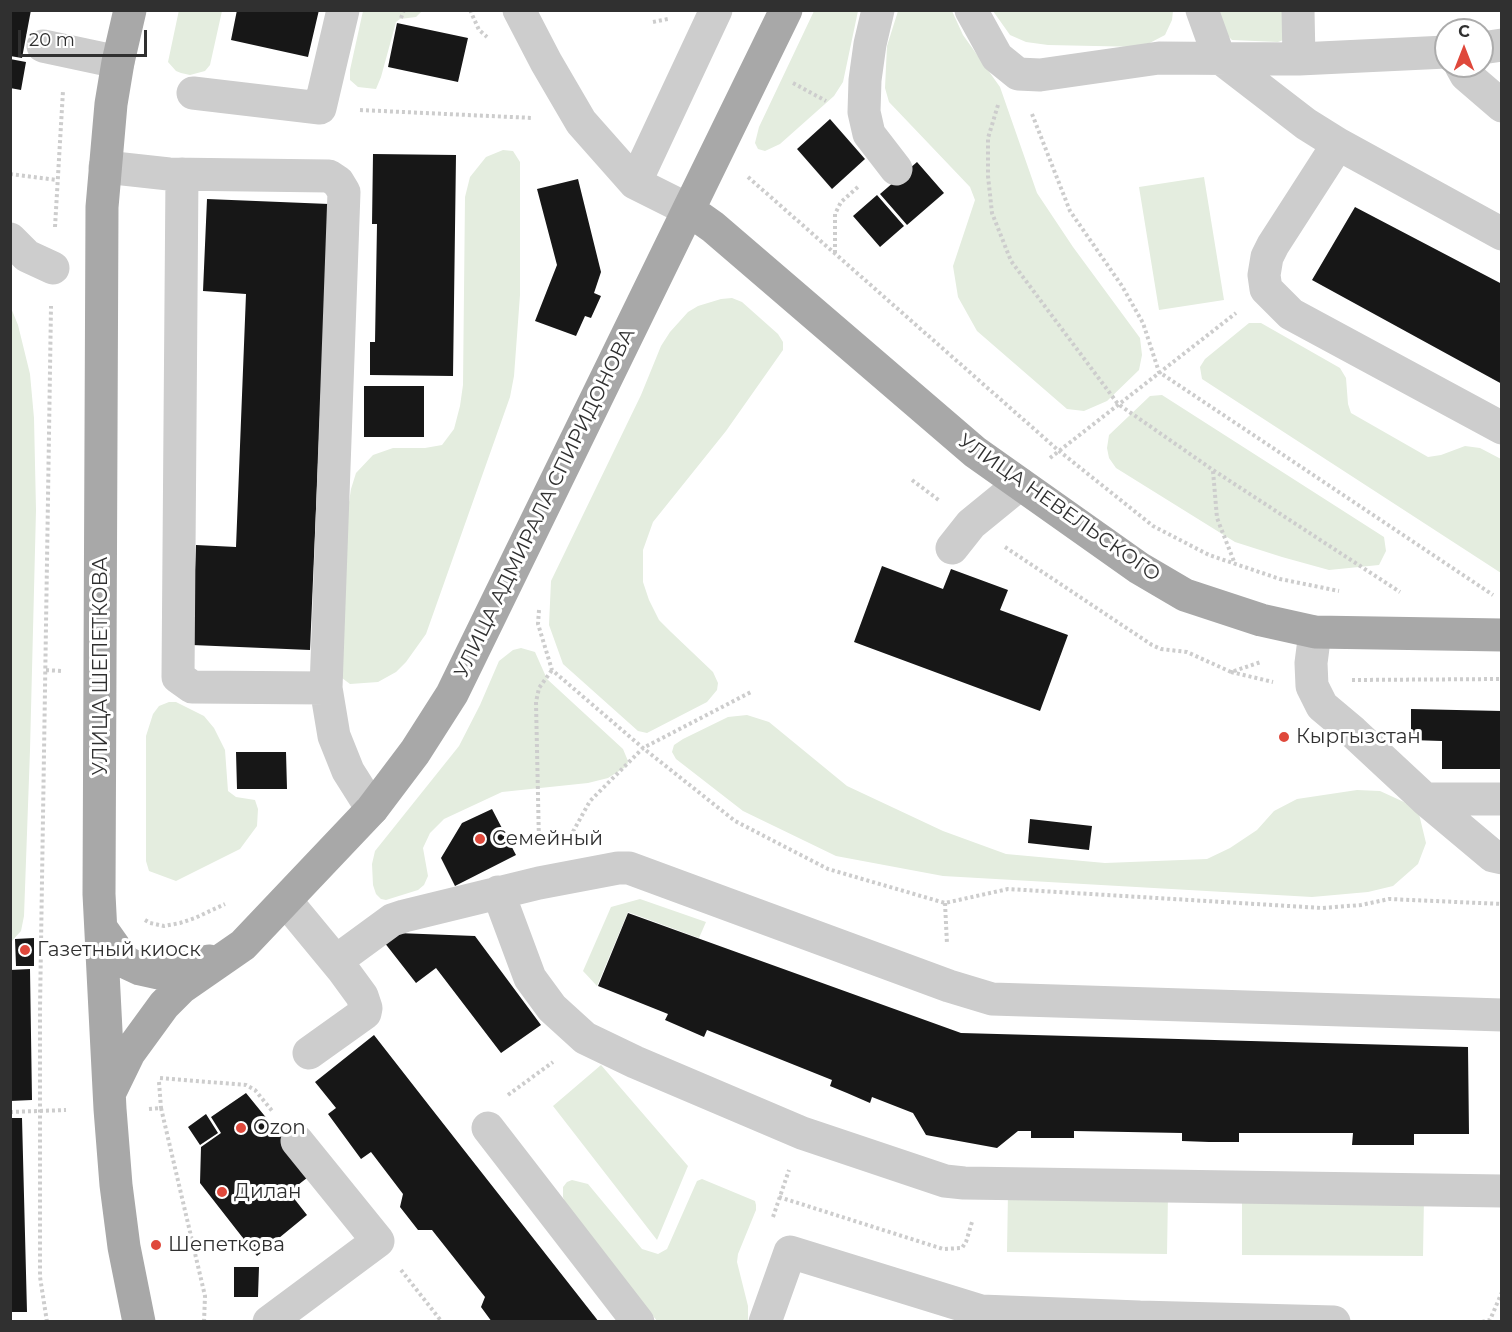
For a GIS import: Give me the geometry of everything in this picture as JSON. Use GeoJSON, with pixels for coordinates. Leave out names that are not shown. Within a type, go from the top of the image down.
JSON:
{"type":"FeatureCollection","features":[{"type":"Feature","properties":{"kind":"main road","name":"УЛИЦА ШЕПЕТКОВА"},"geometry":{"type":"LineString","coordinates":[[130,10],[111,104],[102,207],[99,882],[109,1094],[116,1185],[124,1247],[139,1322]]}},
{"type":"Feature","properties":{"kind":"main road","name":"УЛИЦА АДМИРАЛА СПИРИДОНОВА"},"geometry":{"type":"LineString","coordinates":[[109,1094],[129,1053],[164,1005],[181,988],[236,950],[286,901],[372,809],[415,752],[452,694],[786,10]]}},
{"type":"Feature","properties":{"kind":"main road","name":"УЛИЦА НЕВЕЛЬСКОГО"},"geometry":{"type":"LineString","coordinates":[[689,210],[713,227],[975,452],[1139,568],[1185,595],[1261,620],[1315,632],[1502,635]]}},
{"type":"Feature","properties":{"kind":"main road","name":"УЛИЦА АДМИРАЛА СПИРИДОНОВА"},"geometry":{"type":"LineString","coordinates":[[101,928],[125,962],[140,969],[158,973],[194,966],[236,950]]}},
{"type":"Feature","properties":{"kind":"lane"},"geometry":{"type":"LineString","coordinates":[[193,93],[320,108],[343,10]]}},
{"type":"Feature","properties":{"kind":"lane"},"geometry":{"type":"LineString","coordinates":[[519,10],[581,122],[635,183],[689,210]]}},
{"type":"Feature","properties":{"kind":"lane"},"geometry":{"type":"LineString","coordinates":[[635,183],[716,10]]}},
{"type":"Feature","properties":{"kind":"lane"},"geometry":{"type":"LineString","coordinates":[[878,10],[865,80],[864,112],[869,134],[893,165]]}},
{"type":"Feature","properties":{"kind":"lane"},"geometry":{"type":"LineString","coordinates":[[971,10],[997,57],[1018,74],[1040,75],[1159,58],[1299,59],[1434,53]]}},
{"type":"Feature","properties":{"kind":"lane"},"geometry":{"type":"LineString","coordinates":[[1202,10],[1219,57],[1306,124],[1502,234]]}},
{"type":"Feature","properties":{"kind":"lane"},"geometry":{"type":"LineString","coordinates":[[1298,10],[1299,59]]}},
{"type":"Feature","properties":{"kind":"lane"},"geometry":{"type":"LineString","coordinates":[[55,48],[118,62]]}},
{"type":"Feature","properties":{"kind":"lane"},"geometry":{"type":"LineString","coordinates":[[1470,78],[1498,101]]}},
{"type":"Feature","properties":{"kind":"lane"},"geometry":{"type":"LineString","coordinates":[[1338,144],[1267,257],[1264,275],[1266,289],[1290,314],[1502,429]]}},
{"type":"Feature","properties":{"kind":"lane"},"geometry":{"type":"LineString","coordinates":[[105,167],[182,174],[329,176],[338,182],[344,192],[326,688],[337,745],[348,771],[372,809]]}},
{"type":"Feature","properties":{"kind":"lane"},"geometry":{"type":"LineString","coordinates":[[182,174],[178,677],[192,687],[326,688]]}},
{"type":"Feature","properties":{"kind":"lane"},"geometry":{"type":"LineString","coordinates":[[10,239],[27,256],[53,268]]}},
{"type":"Feature","properties":{"kind":"lane"},"geometry":{"type":"LineString","coordinates":[[961,536],[1020,484]]}},
{"type":"Feature","properties":{"kind":"lane"},"geometry":{"type":"LineString","coordinates":[[1315,632],[1311,663],[1312,686],[1322,706],[1425,799],[1493,856],[1502,858]]}},
{"type":"Feature","properties":{"kind":"lane"},"geometry":{"type":"LineString","coordinates":[[1425,799],[1502,799]]}},
{"type":"Feature","properties":{"kind":"lane"},"geometry":{"type":"LineString","coordinates":[[336,961],[392,920],[539,883],[618,868],[629,868],[949,986],[992,999],[1502,1015]]}},
{"type":"Feature","properties":{"kind":"lane"},"geometry":{"type":"LineString","coordinates":[[498,892],[530,978],[552,1008],[585,1038],[634,1062],[802,1132],[945,1181],[1502,1191]]}},
{"type":"Feature","properties":{"kind":"lane"},"geometry":{"type":"LineString","coordinates":[[286,901],[362,996],[365,1013],[309,1053]]}},
{"type":"Feature","properties":{"kind":"lane"},"geometry":{"type":"LineString","coordinates":[[488,1128],[638,1322]]}},
{"type":"Feature","properties":{"kind":"lane"},"geometry":{"type":"LineString","coordinates":[[290,1316],[378,1241],[297,1141]]}},
{"type":"Feature","properties":{"kind":"lane"},"geometry":{"type":"LineString","coordinates":[[765,1322],[790,1252],[980,1316],[1334,1322]]}},
{"type":"Feature","properties":{"kind":"path"},"geometry":{"type":"LineString","coordinates":[[401,18],[404,10]]}},
{"type":"Feature","properties":{"kind":"path"},"geometry":{"type":"LineString","coordinates":[[47,1322],[40,1277],[40,996],[51,296],[60,110],[55,48]]}},
{"type":"Feature","properties":{"kind":"path"},"geometry":{"type":"LineString","coordinates":[[762,59],[798,87],[826,101],[864,112]]}},
{"type":"Feature","properties":{"kind":"path"},"geometry":{"type":"LineString","coordinates":[[1018,74],[1070,211],[1122,286],[1143,324],[1159,372],[1494,595]]}},
{"type":"Feature","properties":{"kind":"path"},"geometry":{"type":"LineString","coordinates":[[1018,74],[999,102],[988,138],[988,176],[992,213],[1011,261],[1118,404],[1213,470],[1401,593],[1390,593]]}},
{"type":"Feature","properties":{"kind":"path"},"geometry":{"type":"LineString","coordinates":[[320,108],[581,122]]}},
{"type":"Feature","properties":{"kind":"path"},"geometry":{"type":"LineString","coordinates":[[835,254],[835,214],[841,202],[893,165]]}},
{"type":"Feature","properties":{"kind":"path"},"geometry":{"type":"LineString","coordinates":[[10,174],[57,180]]}},
{"type":"Feature","properties":{"kind":"path"},"geometry":{"type":"LineString","coordinates":[[744,174],[1058,450],[1153,526],[1209,555],[1235,564],[1280,579],[1347,592]]}},
{"type":"Feature","properties":{"kind":"path"},"geometry":{"type":"LineString","coordinates":[[1083,431],[1266,289]]}},
{"type":"Feature","properties":{"kind":"path"},"geometry":{"type":"LineString","coordinates":[[1213,470],[1217,518],[1235,564]]}},
{"type":"Feature","properties":{"kind":"path"},"geometry":{"type":"LineString","coordinates":[[912,480],[961,536],[1161,649],[1187,652],[1231,672],[1276,682],[1312,686],[1354,680],[1502,679]]}},
{"type":"Feature","properties":{"kind":"path"},"geometry":{"type":"LineString","coordinates":[[1482,595],[1502,596]]}},
{"type":"Feature","properties":{"kind":"path"},"geometry":{"type":"LineString","coordinates":[[539,604],[538,624],[552,670],[643,748],[735,821],[828,868],[945,903],[1008,889],[1322,908],[1361,905],[1389,898],[1502,904]]}},
{"type":"Feature","properties":{"kind":"path"},"geometry":{"type":"LineString","coordinates":[[1231,672],[1296,649],[1315,632]]}},
{"type":"Feature","properties":{"kind":"path"},"geometry":{"type":"LineString","coordinates":[[539,883],[536,702],[539,688],[552,670]]}},
{"type":"Feature","properties":{"kind":"path"},"geometry":{"type":"LineString","coordinates":[[569,838],[590,801],[643,748],[751,692]]}},
{"type":"Feature","properties":{"kind":"path"},"geometry":{"type":"LineString","coordinates":[[143,919],[164,926],[180,923],[225,904],[234,896]]}},
{"type":"Feature","properties":{"kind":"path"},"geometry":{"type":"LineString","coordinates":[[488,1128],[478,1117],[585,1038]]}},
{"type":"Feature","properties":{"kind":"path"},"geometry":{"type":"LineString","coordinates":[[159,1078],[246,1085],[255,1090],[297,1141]]}},
{"type":"Feature","properties":{"kind":"path"},"geometry":{"type":"LineString","coordinates":[[144,1109],[161,1108],[206,1296],[204,1322]]}},
{"type":"Feature","properties":{"kind":"path"},"geometry":{"type":"LineString","coordinates":[[10,1112],[66,1110]]}},
{"type":"Feature","properties":{"kind":"path"},"geometry":{"type":"LineString","coordinates":[[772,1218],[802,1132]]}},
{"type":"Feature","properties":{"kind":"path"},"geometry":{"type":"LineString","coordinates":[[779,1197],[944,1249],[954,1250],[962,1248],[966,1242],[982,1183]]}},
{"type":"Feature","properties":{"kind":"path"},"geometry":{"type":"LineString","coordinates":[[378,1241],[442,1322]]}},
{"type":"Feature","properties":{"kind":"path"},"geometry":{"type":"LineString","coordinates":[[1482,1322],[1490,1320],[1502,1292]]}},
{"type":"Feature","properties":{"kind":"path"},"geometry":{"type":"LineString","coordinates":[[40,1322],[45,1316]]}},
{"type":"Feature","properties":{"kind":"shaded area"},"geometry":{"type":"Polygon","coordinates":[[[179,10],[222,11],[210,65],[205,71],[190,75],[181,73],[168,62],[179,10]]]}},
{"type":"Feature","properties":{"kind":"shaded area"},"geometry":{"type":"Polygon","coordinates":[[[363,11],[422,11],[416,17],[400,19],[396,22],[376,89],[358,87],[350,80],[350,70],[363,11]]]}},
{"type":"Feature","properties":{"kind":"shaded area"},"geometry":{"type":"Polygon","coordinates":[[[814,11],[858,11],[843,82],[834,96],[780,144],[765,151],[758,149],[755,143],[759,127],[814,11]]]}},
{"type":"Feature","properties":{"kind":"shaded area"},"geometry":{"type":"Polygon","coordinates":[[[898,11],[952,11],[963,35],[1000,87],[1037,193],[1073,247],[1140,338],[1142,355],[1139,370],[1107,401],[1084,411],[1067,409],[977,331],[958,297],[953,266],[975,200],[970,187],[889,102],[885,88],[887,46],[898,11]]]}},
{"type":"Feature","properties":{"kind":"shaded area"},"geometry":{"type":"Polygon","coordinates":[[[993,11],[1173,11],[1172,20],[1165,35],[1142,47],[1048,45],[1026,42],[1010,35],[993,11]]]}},
{"type":"Feature","properties":{"kind":"shaded area"},"geometry":{"type":"Polygon","coordinates":[[[1219,11],[1289,11],[1286,39],[1278,42],[1232,40],[1226,34],[1219,11]]]}},
{"type":"Feature","properties":{"kind":"shaded area"},"geometry":{"type":"Polygon","coordinates":[[[503,150],[513,151],[520,162],[520,295],[514,376],[510,397],[426,634],[396,672],[378,682],[350,684],[342,678],[348,509],[351,489],[356,473],[373,455],[393,448],[425,448],[442,445],[454,429],[463,385],[465,197],[470,177],[486,157],[503,150]]]}},
{"type":"Feature","properties":{"kind":"shaded area"},"geometry":{"type":"Polygon","coordinates":[[[1204,177],[1224,300],[1159,310],[1139,187],[1204,177]]]}},
{"type":"Feature","properties":{"kind":"shaded area"},"geometry":{"type":"Polygon","coordinates":[[[732,298],[742,302],[778,334],[783,342],[783,350],[726,431],[653,522],[643,550],[643,582],[659,620],[713,672],[718,683],[717,690],[707,702],[647,733],[638,731],[563,664],[549,625],[551,581],[641,395],[661,346],[688,312],[698,306],[732,298]]]}},
{"type":"Feature","properties":{"kind":"shaded area"},"geometry":{"type":"Polygon","coordinates":[[[11,308],[18,325],[30,374],[34,418],[36,510],[24,916],[21,931],[11,942],[11,308]]]}},
{"type":"Feature","properties":{"kind":"shaded area"},"geometry":{"type":"Polygon","coordinates":[[[1249,323],[1261,323],[1340,368],[1346,378],[1351,413],[1428,457],[1465,446],[1480,448],[1501,459],[1501,573],[1202,379],[1200,367],[1205,359],[1249,323]]]}},
{"type":"Feature","properties":{"kind":"shaded area"},"geometry":{"type":"Polygon","coordinates":[[[1162,395],[1384,537],[1386,551],[1379,565],[1329,570],[1235,542],[1116,468],[1109,458],[1107,448],[1109,435],[1150,396],[1162,395]]]}},
{"type":"Feature","properties":{"kind":"shaded area"},"geometry":{"type":"Polygon","coordinates":[[[521,648],[535,652],[547,679],[623,749],[628,761],[627,766],[608,778],[588,783],[502,792],[444,819],[430,833],[423,848],[428,876],[424,885],[418,890],[386,900],[381,899],[376,894],[373,885],[372,864],[375,851],[459,746],[499,661],[513,650],[521,648]]]}},
{"type":"Feature","properties":{"kind":"shaded area"},"geometry":{"type":"Polygon","coordinates":[[[176,702],[204,716],[214,728],[225,750],[228,791],[236,797],[255,800],[258,809],[257,826],[240,849],[176,881],[149,871],[146,861],[146,736],[153,714],[159,706],[176,702]]]}},
{"type":"Feature","properties":{"kind":"shaded area"},"geometry":{"type":"Polygon","coordinates":[[[747,715],[769,722],[847,786],[943,831],[1006,854],[1105,863],[1207,859],[1230,848],[1257,830],[1274,811],[1297,799],[1357,790],[1380,791],[1404,802],[1419,814],[1426,843],[1418,864],[1393,886],[1368,892],[1312,897],[943,876],[836,856],[743,811],[676,759],[672,752],[674,745],[683,739],[728,717],[747,715]]]}},
{"type":"Feature","properties":{"kind":"shaded area"},"geometry":{"type":"Polygon","coordinates":[[[640,899],[706,922],[699,938],[628,912],[597,986],[583,971],[611,907],[640,899]]]}},
{"type":"Feature","properties":{"kind":"shaded area"},"geometry":{"type":"Polygon","coordinates":[[[601,1065],[688,1166],[657,1240],[553,1106],[601,1065]]]}},
{"type":"Feature","properties":{"kind":"shaded area"},"geometry":{"type":"Polygon","coordinates":[[[702,1179],[755,1201],[756,1210],[738,1254],[737,1262],[748,1306],[748,1321],[657,1321],[566,1205],[563,1197],[563,1187],[567,1182],[572,1180],[588,1184],[642,1249],[658,1254],[667,1249],[697,1181],[702,1179]]]}},
{"type":"Feature","properties":{"kind":"shaded area"},"geometry":{"type":"Polygon","coordinates":[[[1008,1192],[1168,1194],[1167,1254],[1007,1252],[1008,1192]]]}},
{"type":"Feature","properties":{"kind":"shaded area"},"geometry":{"type":"Polygon","coordinates":[[[1242,1195],[1424,1197],[1423,1256],[1242,1255],[1242,1195]]]}},
{"type":"Feature","properties":{"kind":"building"},"geometry":{"type":"Polygon","coordinates":[[[10,10],[31,10],[22,58],[10,56],[10,10]]]}},
{"type":"Feature","properties":{"kind":"building"},"geometry":{"type":"Polygon","coordinates":[[[237,10],[319,10],[308,57],[231,40],[237,10]]]}},
{"type":"Feature","properties":{"kind":"building"},"geometry":{"type":"Polygon","coordinates":[[[397,23],[468,38],[458,82],[388,67],[397,23]]]}},
{"type":"Feature","properties":{"kind":"building"},"geometry":{"type":"Polygon","coordinates":[[[10,59],[26,62],[21,90],[10,88],[10,59]]]}},
{"type":"Feature","properties":{"kind":"building"},"geometry":{"type":"Polygon","coordinates":[[[830,119],[865,159],[832,189],[797,149],[830,119]]]}},
{"type":"Feature","properties":{"kind":"building"},"geometry":{"type":"Polygon","coordinates":[[[373,154],[456,155],[453,376],[370,375],[370,342],[375,342],[377,224],[372,224],[373,154]]]}},
{"type":"Feature","properties":{"kind":"building"},"geometry":{"type":"Polygon","coordinates":[[[917,162],[944,193],[907,225],[880,194],[917,162]]]}},
{"type":"Feature","properties":{"kind":"building"},"geometry":{"type":"Polygon","coordinates":[[[578,179],[601,272],[594,293],[601,296],[591,318],[585,316],[576,336],[535,321],[557,265],[537,189],[578,179]]]}},
{"type":"Feature","properties":{"kind":"building"},"geometry":{"type":"Polygon","coordinates":[[[877,195],[904,226],[880,247],[853,216],[877,195]]]}},
{"type":"Feature","properties":{"kind":"building"},"geometry":{"type":"Polygon","coordinates":[[[207,199],[329,204],[310,650],[192,645],[196,545],[236,547],[246,294],[203,291],[207,199]]]}},
{"type":"Feature","properties":{"kind":"building"},"geometry":{"type":"Polygon","coordinates":[[[1355,207],[1502,284],[1502,384],[1312,280],[1355,207]]]}},
{"type":"Feature","properties":{"kind":"building"},"geometry":{"type":"Polygon","coordinates":[[[364,386],[424,386],[424,437],[364,437],[364,386]]]}},
{"type":"Feature","properties":{"kind":"building"},"geometry":{"type":"Polygon","coordinates":[[[882,566],[943,589],[951,569],[1008,590],[1000,610],[1068,635],[1040,711],[854,642],[882,566]]]}},
{"type":"Feature","properties":{"kind":"building"},"geometry":{"type":"Polygon","coordinates":[[[1411,709],[1502,711],[1502,769],[1442,769],[1442,741],[1411,740],[1411,709]]]}},
{"type":"Feature","properties":{"kind":"building"},"geometry":{"type":"Polygon","coordinates":[[[236,752],[286,752],[287,789],[237,789],[236,752]]]}},
{"type":"Feature","properties":{"kind":"building","name":"Семейный"},"geometry":{"type":"Polygon","coordinates":[[[492,809],[516,855],[455,886],[441,858],[462,823],[492,809]]]}},
{"type":"Feature","properties":{"kind":"building"},"geometry":{"type":"Polygon","coordinates":[[[1030,819],[1092,826],[1089,850],[1028,843],[1030,819]]]}},
{"type":"Feature","properties":{"kind":"building"},"geometry":{"type":"Polygon","coordinates":[[[628,913],[961,1033],[1468,1047],[1469,1134],[1414,1134],[1414,1145],[1352,1145],[1353,1133],[1239,1133],[1239,1142],[1209,1142],[1182,1141],[1182,1133],[1074,1131],[1074,1138],[1031,1138],[1031,1131],[1018,1131],[997,1148],[926,1135],[913,1113],[872,1097],[870,1103],[830,1086],[832,1080],[707,1030],[704,1037],[665,1020],[668,1014],[598,986],[628,913]]]}},
{"type":"Feature","properties":{"kind":"building"},"geometry":{"type":"Polygon","coordinates":[[[397,933],[475,936],[541,1025],[501,1053],[436,968],[416,983],[384,942],[397,933]]]}},
{"type":"Feature","properties":{"kind":"building"},"geometry":{"type":"Polygon","coordinates":[[[34,938],[34,966],[16,966],[15,939],[34,938]]]}},
{"type":"Feature","properties":{"kind":"building"},"geometry":{"type":"Polygon","coordinates":[[[30,969],[32,1100],[10,1101],[10,970],[30,969]]]}},
{"type":"Feature","properties":{"kind":"building"},"geometry":{"type":"Polygon","coordinates":[[[374,1035],[599,1322],[492,1322],[481,1307],[485,1297],[432,1230],[418,1230],[400,1207],[403,1194],[371,1152],[361,1159],[328,1114],[336,1108],[315,1082],[374,1035]]]}},
{"type":"Feature","properties":{"kind":"building"},"geometry":{"type":"Polygon","coordinates":[[[246,1093],[312,1174],[289,1192],[307,1215],[257,1256],[200,1183],[201,1147],[221,1133],[211,1117],[246,1093]]]}},
{"type":"Feature","properties":{"kind":"building"},"geometry":{"type":"Polygon","coordinates":[[[206,1114],[218,1133],[200,1145],[188,1127],[206,1114]]]}},
{"type":"Feature","properties":{"kind":"building"},"geometry":{"type":"Polygon","coordinates":[[[10,1118],[22,1118],[27,1312],[10,1312],[10,1118]]]}},
{"type":"Feature","properties":{"kind":"building"},"geometry":{"type":"Polygon","coordinates":[[[234,1267],[259,1267],[258,1297],[234,1297],[234,1267]]]}},
{"type":"Feature","properties":{"kind":"place","name":"Кыргызстан"},"geometry":{"type":"Point","coordinates":[1284,737]}},
{"type":"Feature","properties":{"kind":"place","name":"Семейный"},"geometry":{"type":"Point","coordinates":[480,839]}},
{"type":"Feature","properties":{"kind":"place","name":"Газетный киоск"},"geometry":{"type":"Point","coordinates":[25,950]}},
{"type":"Feature","properties":{"kind":"place","name":"Ozon"},"geometry":{"type":"Point","coordinates":[241,1128]}},
{"type":"Feature","properties":{"kind":"place","name":"Дилан"},"geometry":{"type":"Point","coordinates":[222,1192]}},
{"type":"Feature","properties":{"kind":"place","name":"Шепеткова"},"geometry":{"type":"Point","coordinates":[156,1245]}}]}
